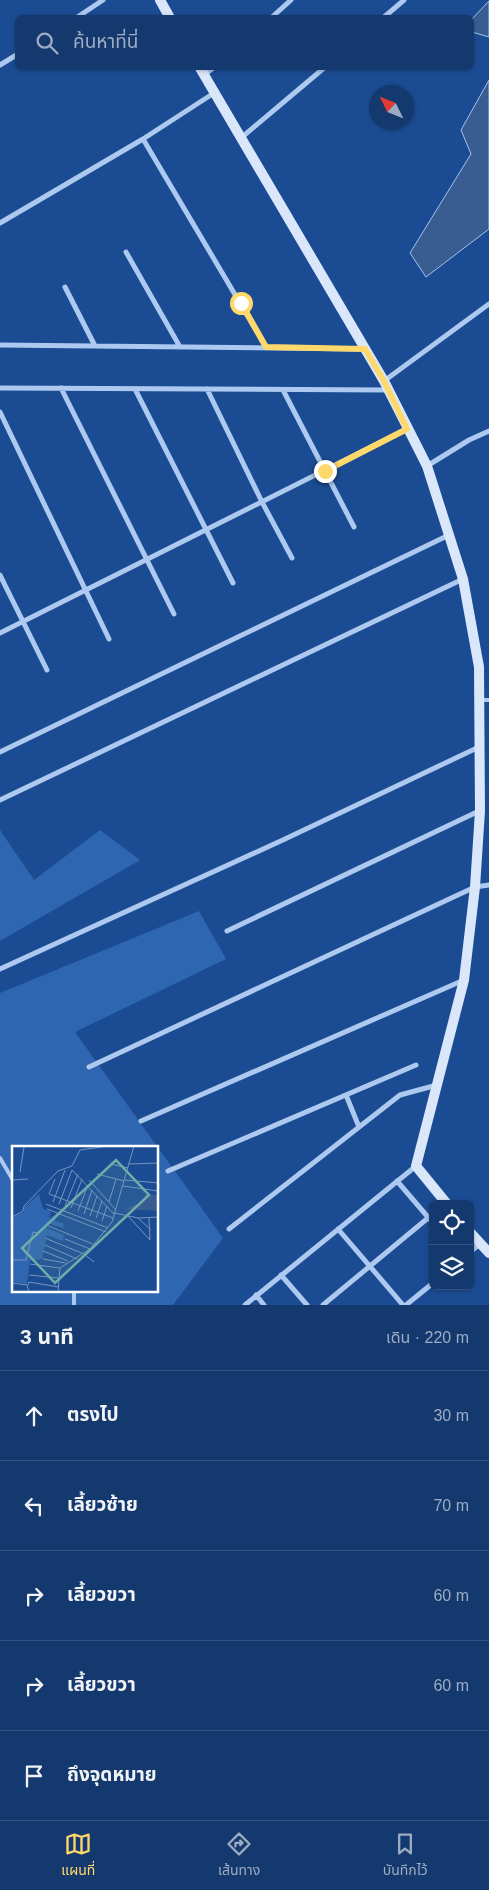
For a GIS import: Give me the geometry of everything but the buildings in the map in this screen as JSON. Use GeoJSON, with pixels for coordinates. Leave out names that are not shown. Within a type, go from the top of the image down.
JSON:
{"type":"FeatureCollection","features":[{"type":"Feature","properties":{"kind":"street"},"geometry":{"type":"LineString","coordinates":[[80,15],[103,0]]}},
{"type":"Feature","properties":{"kind":"street"},"geometry":{"type":"LineString","coordinates":[[160,0],[168,15]]}},
{"type":"Feature","properties":{"kind":"street"},"geometry":{"type":"LineString","coordinates":[[274,15],[291,0]]}},
{"type":"Feature","properties":{"kind":"street"},"geometry":{"type":"LineString","coordinates":[[386,15],[400,1]]}},
{"type":"Feature","properties":{"kind":"street"},"geometry":{"type":"LineString","coordinates":[[0,65],[15,56]]}},
{"type":"Feature","properties":{"kind":"street"},"geometry":{"type":"LineString","coordinates":[[241,138],[322,70]]}},
{"type":"Feature","properties":{"kind":"street"},"geometry":{"type":"LineString","coordinates":[[202,71],[365,349],[427,466],[463,579],[484,700],[479,747],[484,765],[475,886],[464,980],[416,1166],[245,1305]]}},
{"type":"Feature","properties":{"kind":"street"},"geometry":{"type":"LineString","coordinates":[[0,223],[143,138],[214,93]]}},
{"type":"Feature","properties":{"kind":"street"},"geometry":{"type":"LineString","coordinates":[[143,138],[266,347]]}},
{"type":"Feature","properties":{"kind":"street"},"geometry":{"type":"LineString","coordinates":[[126,252],[180,347]]}},
{"type":"Feature","properties":{"kind":"street"},"geometry":{"type":"LineString","coordinates":[[65,288],[95,346]]}},
{"type":"Feature","properties":{"kind":"street"},"geometry":{"type":"LineString","coordinates":[[0,388],[283,390],[386,386],[489,304]]}},
{"type":"Feature","properties":{"kind":"street"},"geometry":{"type":"LineString","coordinates":[[0,345],[365,349]]}},
{"type":"Feature","properties":{"kind":"street"},"geometry":{"type":"LineString","coordinates":[[61,388],[174,614]]}},
{"type":"Feature","properties":{"kind":"street"},"geometry":{"type":"LineString","coordinates":[[136,389],[233,583]]}},
{"type":"Feature","properties":{"kind":"street"},"geometry":{"type":"LineString","coordinates":[[207,389],[262,502],[292,558]]}},
{"type":"Feature","properties":{"kind":"street"},"geometry":{"type":"LineString","coordinates":[[283,390],[354,527]]}},
{"type":"Feature","properties":{"kind":"street"},"geometry":{"type":"LineString","coordinates":[[0,412],[109,639]]}},
{"type":"Feature","properties":{"kind":"street"},"geometry":{"type":"LineString","coordinates":[[0,633],[407,429]]}},
{"type":"Feature","properties":{"kind":"street"},"geometry":{"type":"LineString","coordinates":[[427,466],[469,440],[489,431]]}},
{"type":"Feature","properties":{"kind":"street"},"geometry":{"type":"LineString","coordinates":[[0,752],[449,535]]}},
{"type":"Feature","properties":{"kind":"street"},"geometry":{"type":"LineString","coordinates":[[0,575],[47,670]]}},
{"type":"Feature","properties":{"kind":"street"},"geometry":{"type":"LineString","coordinates":[[0,800],[463,579]]}},
{"type":"Feature","properties":{"kind":"street"},"geometry":{"type":"LineString","coordinates":[[0,969],[276,843],[479,747]]}},
{"type":"Feature","properties":{"kind":"street"},"geometry":{"type":"LineString","coordinates":[[227,931],[480,811]]}},
{"type":"Feature","properties":{"kind":"street"},"geometry":{"type":"LineString","coordinates":[[89,1067],[475,886],[489,885]]}},
{"type":"Feature","properties":{"kind":"street"},"geometry":{"type":"LineString","coordinates":[[141,1121],[464,980]]}},
{"type":"Feature","properties":{"kind":"street"},"geometry":{"type":"LineString","coordinates":[[168,1171],[416,1065]]}},
{"type":"Feature","properties":{"kind":"street"},"geometry":{"type":"LineString","coordinates":[[229,1229],[400,1095],[437,1085]]}},
{"type":"Feature","properties":{"kind":"street"},"geometry":{"type":"LineString","coordinates":[[346,1095],[360,1127]]}},
{"type":"Feature","properties":{"kind":"street"},"geometry":{"type":"LineString","coordinates":[[416,1166],[444,1200]]}},
{"type":"Feature","properties":{"kind":"street"},"geometry":{"type":"LineString","coordinates":[[323,1305],[428,1218],[398,1181]]}},
{"type":"Feature","properties":{"kind":"street"},"geometry":{"type":"LineString","coordinates":[[338,1229],[405,1305],[429,1286]]}},
{"type":"Feature","properties":{"kind":"street"},"geometry":{"type":"LineString","coordinates":[[474,1237],[489,1253]]}},
{"type":"Feature","properties":{"kind":"street"},"geometry":{"type":"LineString","coordinates":[[474,1249],[480,1244]]}},
{"type":"Feature","properties":{"kind":"street"},"geometry":{"type":"LineString","coordinates":[[281,1275],[307,1305]]}},
{"type":"Feature","properties":{"kind":"street"},"geometry":{"type":"LineString","coordinates":[[256,1295],[264,1305]]}},
{"type":"Feature","properties":{"kind":"lane"},"geometry":{"type":"LineString","coordinates":[[0,1158],[12,1179]]}},
{"type":"Feature","properties":{"kind":"lane"},"geometry":{"type":"LineString","coordinates":[[74,1292],[74,1305]]}},
{"type":"Feature","properties":{"kind":"shaded area"},"geometry":{"type":"Polygon","coordinates":[[[489,1],[489,37],[474,33],[474,17],[489,1]]]}},
{"type":"Feature","properties":{"kind":"shaded area"},"geometry":{"type":"Polygon","coordinates":[[[489,80],[489,229],[426,277],[410,253],[471,154],[461,130],[489,80]]]}},
{"type":"Feature","properties":{"kind":"shaded area"},"geometry":{"type":"Polygon","coordinates":[[[0,830],[34,880],[100,830],[140,860],[0,941],[0,830]]]}},
{"type":"Feature","properties":{"kind":"shaded area"},"geometry":{"type":"Polygon","coordinates":[[[199,911],[226,959],[75,1032],[157,1146],[12,1146],[12,1292],[159,1292],[159,1149],[223,1238],[173,1305],[0,1305],[0,993],[199,911]]]}},
{"type":"Feature","properties":{"kind":"route"},"geometry":{"type":"LineString","coordinates":[[241,303],[266,347],[365,349],[384,381],[407,429],[325,471]]}}]}
